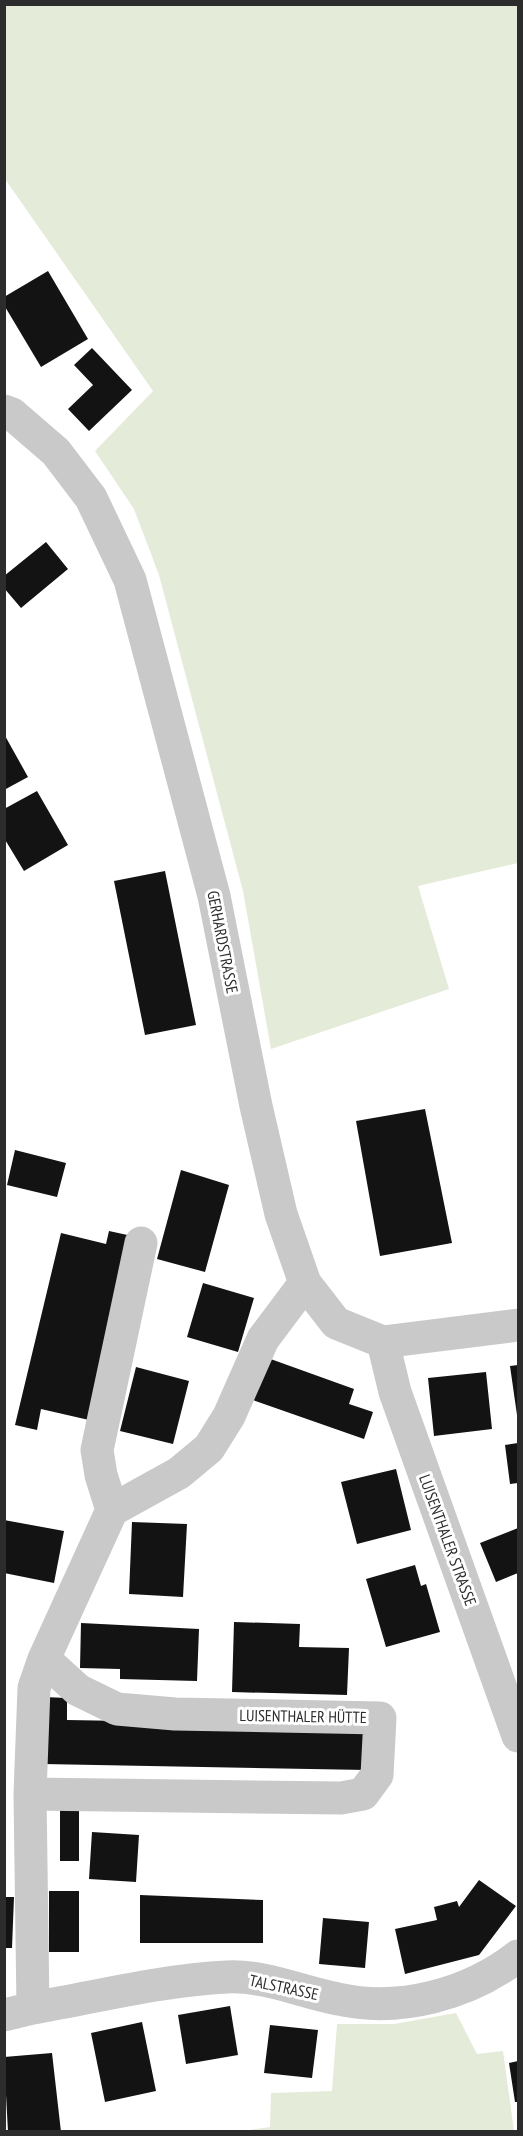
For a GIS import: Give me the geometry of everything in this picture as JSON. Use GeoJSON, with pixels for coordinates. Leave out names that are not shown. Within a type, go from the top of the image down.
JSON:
{"type":"FeatureCollection","features":[{"type":"Feature","properties":{"kind":"street","name":"GERHARDSTRASSE"},"geometry":{"type":"LineString","coordinates":[[4,411],[12,414],[56,452],[91,498],[130,580],[214,896],[256,1106],[281,1214],[305,1283],[336,1323],[383,1342],[519,1325]]}},
{"type":"Feature","properties":{"kind":"street"},"geometry":{"type":"LineString","coordinates":[[112,1510],[101,1475],[97,1450],[141,1243]]}},
{"type":"Feature","properties":{"kind":"street"},"geometry":{"type":"LineString","coordinates":[[19,2012],[34,1688],[44,1659],[112,1510],[179,1473],[209,1448],[229,1416],[262,1339],[305,1283]]}},
{"type":"Feature","properties":{"kind":"street","name":"LUISENTHALER STRASSE"},"geometry":{"type":"LineString","coordinates":[[383,1342],[395,1392],[519,1736]]}},
{"type":"Feature","properties":{"kind":"street","name":"LUISENTHALER HÜTTE"},"geometry":{"type":"LineString","coordinates":[[30,1794],[341,1798],[363,1794],[377,1775],[380,1718],[175,1714],[117,1709],[78,1690],[44,1659]]}},
{"type":"Feature","properties":{"kind":"street","name":"TALSTRASSE"},"geometry":{"type":"LineString","coordinates":[[19,2012],[228,1977],[273,1982],[340,2000],[394,2004],[465,1988],[519,1956]]}},
{"type":"Feature","properties":{"kind":"green space"},"geometry":{"type":"Polygon","coordinates":[[[4,5],[518,5],[518,863],[418,886],[449,989],[271,1049],[243,891],[159,575],[134,509],[95,451],[153,391],[5,179],[4,5]]]}},
{"type":"Feature","properties":{"kind":"green space"},"geometry":{"type":"Polygon","coordinates":[[[456,2013],[477,2054],[503,2051],[514,2131],[242,2131],[270,2127],[271,2093],[332,2091],[337,2024],[394,2024],[456,2013]]]}},
{"type":"Feature","properties":{"kind":"building"},"geometry":{"type":"Polygon","coordinates":[[[48,271],[88,339],[41,367],[4,305],[4,297],[48,271]]]}},
{"type":"Feature","properties":{"kind":"building"},"geometry":{"type":"Polygon","coordinates":[[[92,348],[132,390],[89,431],[68,409],[93,385],[74,365],[92,348]]]}},
{"type":"Feature","properties":{"kind":"building"},"geometry":{"type":"Polygon","coordinates":[[[46,542],[68,569],[21,608],[4,588],[4,576],[46,542]]]}},
{"type":"Feature","properties":{"kind":"building"},"geometry":{"type":"Polygon","coordinates":[[[4,734],[28,777],[4,790],[4,734]]]}},
{"type":"Feature","properties":{"kind":"building"},"geometry":{"type":"Polygon","coordinates":[[[37,791],[68,845],[24,871],[4,838],[4,809],[37,791]]]}},
{"type":"Feature","properties":{"kind":"building"},"geometry":{"type":"Polygon","coordinates":[[[165,871],[196,1025],[145,1035],[114,881],[165,871]]]}},
{"type":"Feature","properties":{"kind":"building"},"geometry":{"type":"Polygon","coordinates":[[[425,1109],[452,1243],[380,1256],[356,1121],[425,1109]]]}},
{"type":"Feature","properties":{"kind":"building"},"geometry":{"type":"Polygon","coordinates":[[[15,1150],[66,1163],[57,1197],[7,1185],[15,1150]]]}},
{"type":"Feature","properties":{"kind":"building"},"geometry":{"type":"Polygon","coordinates":[[[181,1170],[229,1185],[205,1272],[157,1259],[181,1170]]]}},
{"type":"Feature","properties":{"kind":"building"},"geometry":{"type":"Polygon","coordinates":[[[109,1231],[132,1236],[89,1420],[41,1409],[37,1430],[15,1425],[61,1233],[106,1244],[109,1231]]]}},
{"type":"Feature","properties":{"kind":"building"},"geometry":{"type":"Polygon","coordinates":[[[203,1283],[254,1298],[238,1352],[187,1337],[203,1283]]]}},
{"type":"Feature","properties":{"kind":"building"},"geometry":{"type":"Polygon","coordinates":[[[265,1357],[354,1389],[349,1404],[373,1412],[364,1439],[250,1399],[265,1357]]]}},
{"type":"Feature","properties":{"kind":"building"},"geometry":{"type":"Polygon","coordinates":[[[518,1365],[518,1415],[517,1415],[510,1366],[518,1365]]]}},
{"type":"Feature","properties":{"kind":"building"},"geometry":{"type":"Polygon","coordinates":[[[136,1367],[189,1381],[173,1444],[120,1431],[136,1367]]]}},
{"type":"Feature","properties":{"kind":"building"},"geometry":{"type":"Polygon","coordinates":[[[486,1372],[492,1429],[434,1436],[428,1378],[486,1372]]]}},
{"type":"Feature","properties":{"kind":"building"},"geometry":{"type":"Polygon","coordinates":[[[518,1443],[518,1483],[510,1484],[505,1445],[518,1443]]]}},
{"type":"Feature","properties":{"kind":"building"},"geometry":{"type":"Polygon","coordinates":[[[396,1469],[411,1530],[357,1544],[341,1482],[396,1469]]]}},
{"type":"Feature","properties":{"kind":"building"},"geometry":{"type":"Polygon","coordinates":[[[4,1520],[64,1531],[54,1583],[4,1573],[4,1520]]]}},
{"type":"Feature","properties":{"kind":"building"},"geometry":{"type":"Polygon","coordinates":[[[132,1522],[187,1524],[183,1597],[129,1594],[132,1522]]]}},
{"type":"Feature","properties":{"kind":"building"},"geometry":{"type":"Polygon","coordinates":[[[518,1528],[518,1573],[496,1582],[480,1543],[518,1528]]]}},
{"type":"Feature","properties":{"kind":"building"},"geometry":{"type":"Polygon","coordinates":[[[415,1565],[421,1586],[426,1584],[440,1632],[386,1647],[366,1579],[415,1565]]]}},
{"type":"Feature","properties":{"kind":"building"},"geometry":{"type":"Polygon","coordinates":[[[234,1622],[300,1624],[299,1647],[349,1648],[347,1695],[232,1692],[234,1622]]]}},
{"type":"Feature","properties":{"kind":"building"},"geometry":{"type":"Polygon","coordinates":[[[81,1623],[199,1629],[197,1681],[120,1679],[120,1669],[80,1668],[81,1623]]]}},
{"type":"Feature","properties":{"kind":"building"},"geometry":{"type":"Polygon","coordinates":[[[44,1697],[67,1698],[67,1720],[368,1725],[367,1770],[43,1764],[44,1697]]]}},
{"type":"Feature","properties":{"kind":"building"},"geometry":{"type":"Polygon","coordinates":[[[60,1807],[79,1808],[79,1861],[60,1861],[60,1807]]]}},
{"type":"Feature","properties":{"kind":"building"},"geometry":{"type":"Polygon","coordinates":[[[92,1832],[139,1835],[136,1882],[89,1879],[92,1832]]]}},
{"type":"Feature","properties":{"kind":"building"},"geometry":{"type":"Polygon","coordinates":[[[479,1880],[516,1906],[479,1955],[405,1974],[395,1929],[437,1920],[434,1907],[457,1901],[459,1907],[479,1880]]]}},
{"type":"Feature","properties":{"kind":"building"},"geometry":{"type":"Polygon","coordinates":[[[49,1891],[79,1891],[79,1952],[49,1952],[49,1891]]]}},
{"type":"Feature","properties":{"kind":"building"},"geometry":{"type":"Polygon","coordinates":[[[140,1895],[263,1900],[263,1943],[140,1943],[140,1895]]]}},
{"type":"Feature","properties":{"kind":"building"},"geometry":{"type":"Polygon","coordinates":[[[4,1897],[14,1897],[12,1948],[4,1948],[4,1897]]]}},
{"type":"Feature","properties":{"kind":"building"},"geometry":{"type":"Polygon","coordinates":[[[323,1918],[369,1922],[365,1968],[319,1964],[323,1918]]]}},
{"type":"Feature","properties":{"kind":"building"},"geometry":{"type":"Polygon","coordinates":[[[230,2006],[238,2055],[186,2064],[178,2015],[230,2006]]]}},
{"type":"Feature","properties":{"kind":"building"},"geometry":{"type":"Polygon","coordinates":[[[142,2022],[156,2091],[105,2102],[91,2033],[142,2022]]]}},
{"type":"Feature","properties":{"kind":"building"},"geometry":{"type":"Polygon","coordinates":[[[270,2025],[318,2030],[312,2078],[264,2073],[270,2025]]]}},
{"type":"Feature","properties":{"kind":"building"},"geometry":{"type":"Polygon","coordinates":[[[52,2053],[61,2132],[8,2132],[4,2057],[52,2053]]]}},
{"type":"Feature","properties":{"kind":"building"},"geometry":{"type":"Polygon","coordinates":[[[518,2061],[518,2102],[515,2102],[509,2063],[518,2061]]]}}]}
